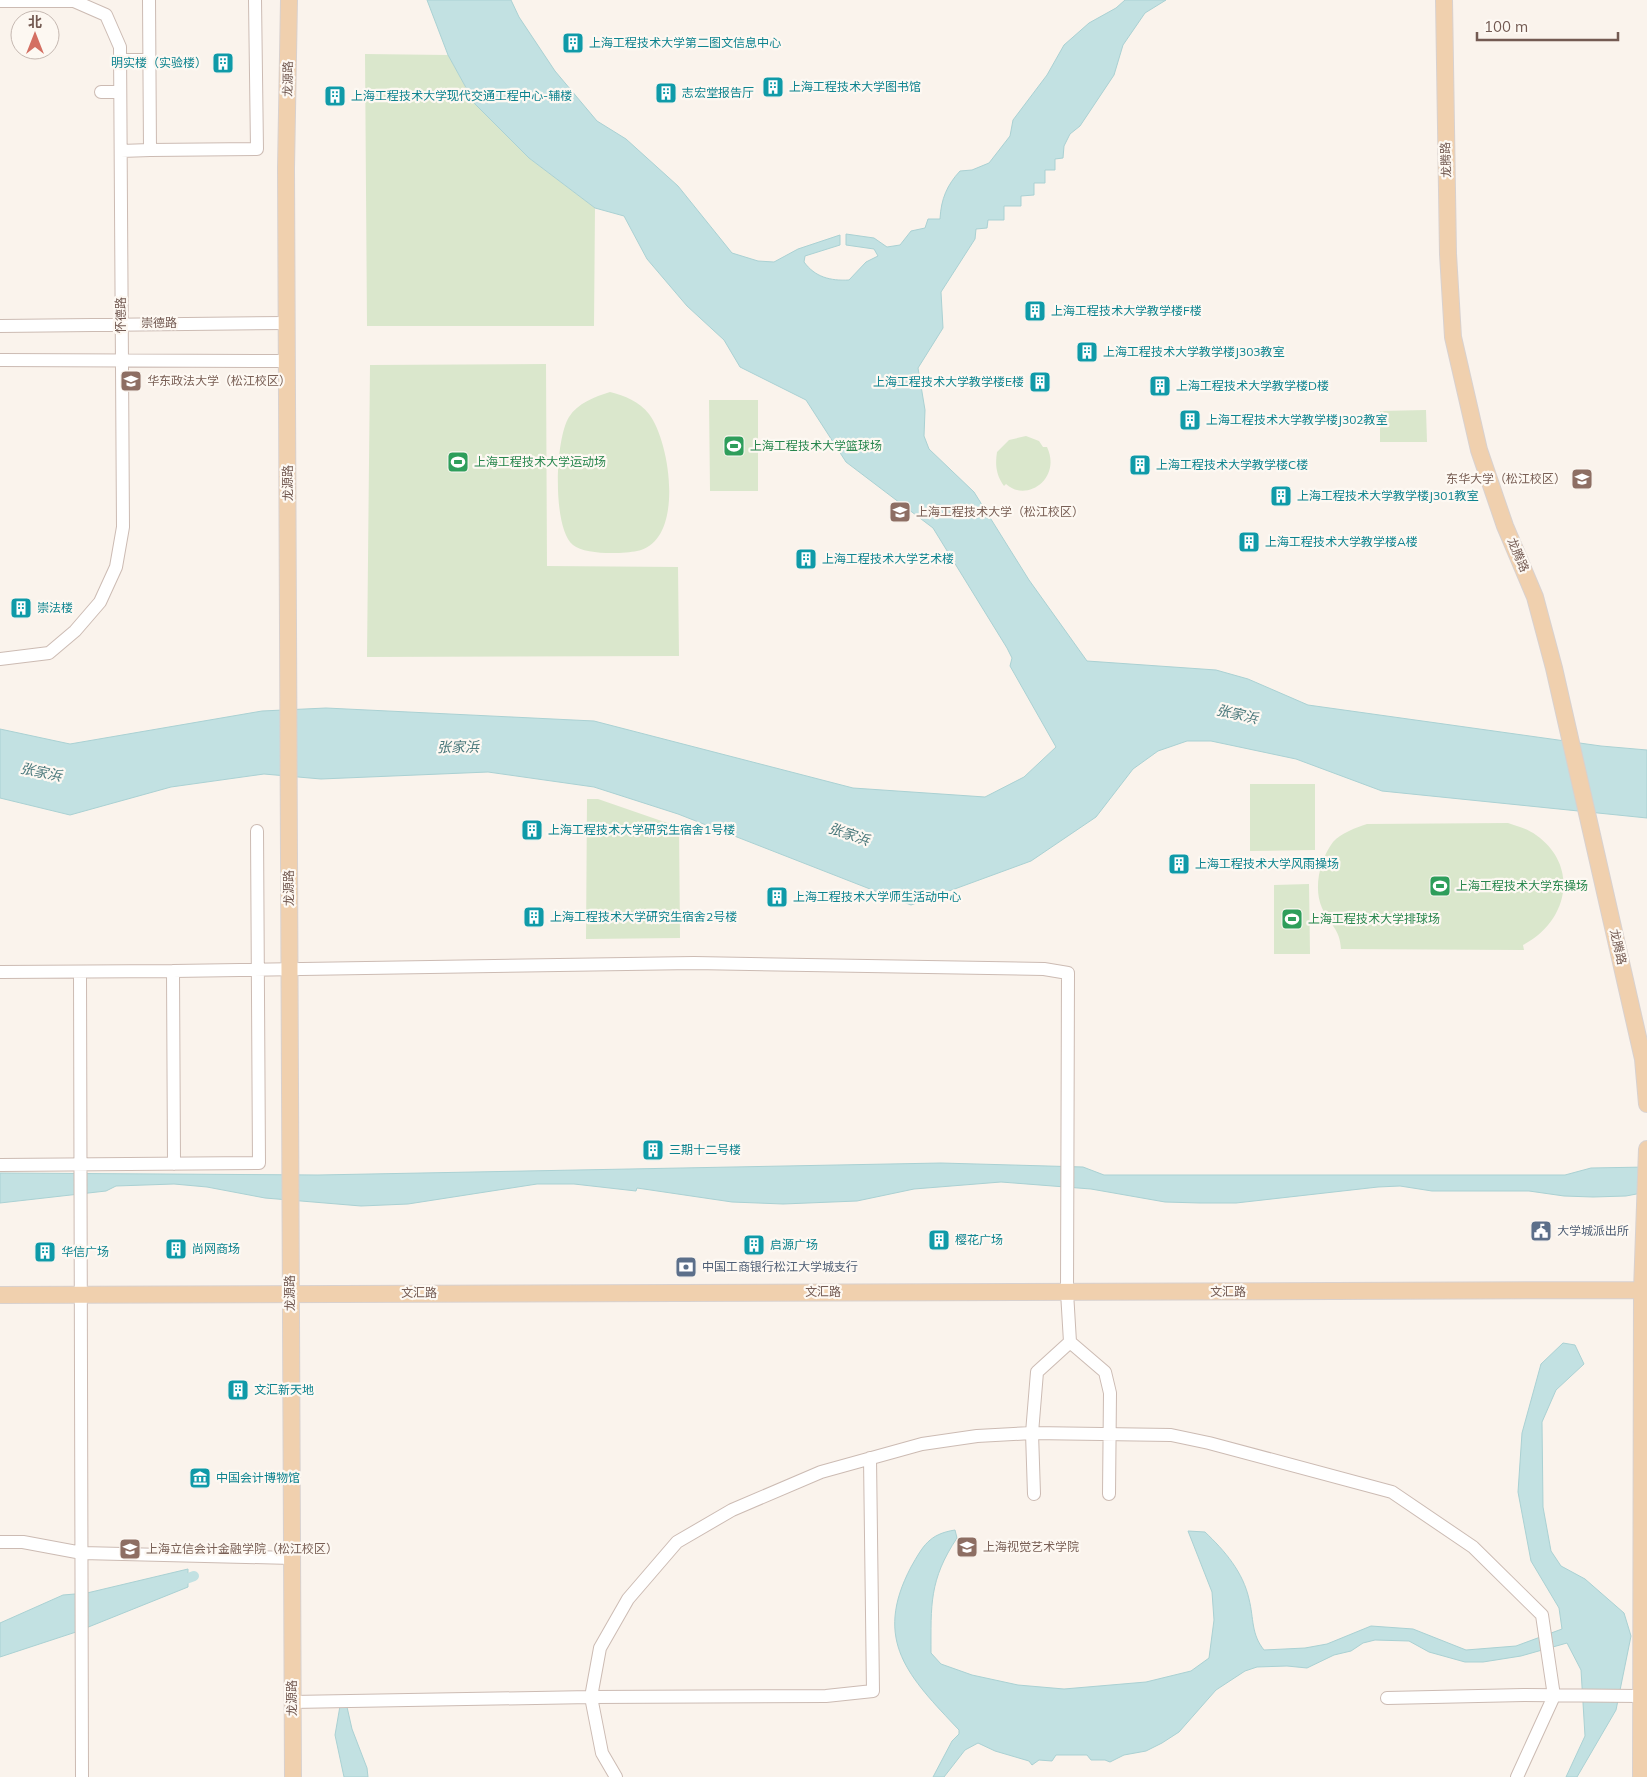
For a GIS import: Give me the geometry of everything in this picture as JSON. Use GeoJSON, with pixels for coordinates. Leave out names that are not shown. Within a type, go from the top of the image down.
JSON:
{"type":"FeatureCollection","features":[{"type":"Feature","properties":{"kind":"main road","name":"龙源路"},"geometry":{"type":"LineString","coordinates":[[289,0],[286,168],[289,1207],[293,1777]]}},
{"type":"Feature","properties":{"kind":"main road","name":"龙腾路"},"geometry":{"type":"LineString","coordinates":[[1444,0],[1448,254],[1453,337],[1479,450],[1505,526],[1535,597],[1566,722],[1643,1058],[1647,1104]]}},
{"type":"Feature","properties":{"kind":"main road"},"geometry":{"type":"LineString","coordinates":[[1641,1777],[1644,1290],[1647,1149]]}},
{"type":"Feature","properties":{"kind":"main road","name":"文汇路"},"geometry":{"type":"LineString","coordinates":[[0,1294],[1644,1290]]}},
{"type":"Feature","properties":{"kind":"street"},"geometry":{"type":"LineString","coordinates":[[149,0],[150,150]]}},
{"type":"Feature","properties":{"kind":"street"},"geometry":{"type":"LineString","coordinates":[[121,151],[257,150],[255,0]]}},
{"type":"Feature","properties":{"kind":"street","name":"怀德路"},"geometry":{"type":"LineString","coordinates":[[0,1],[74,1],[106,15],[120,47],[123,527],[116,567],[100,602],[75,631],[49,653],[0,659]]}},
{"type":"Feature","properties":{"kind":"street"},"geometry":{"type":"LineString","coordinates":[[120,60],[150,60]]}},
{"type":"Feature","properties":{"kind":"street"},"geometry":{"type":"LineString","coordinates":[[101,92],[120,92]]}},
{"type":"Feature","properties":{"kind":"street","name":"崇德路"},"geometry":{"type":"LineString","coordinates":[[0,326],[121,323],[287,323]]}},
{"type":"Feature","properties":{"kind":"street"},"geometry":{"type":"LineString","coordinates":[[0,360],[287,361]]}},
{"type":"Feature","properties":{"kind":"street"},"geometry":{"type":"LineString","coordinates":[[0,1165],[259,1163],[257,831]]}},
{"type":"Feature","properties":{"kind":"street"},"geometry":{"type":"LineString","coordinates":[[0,972],[694,963],[1044,969],[1068,973],[1067,1292],[1070,1342],[1105,1372],[1110,1393],[1109,1494]]}},
{"type":"Feature","properties":{"kind":"street"},"geometry":{"type":"LineString","coordinates":[[173,971],[174,1164]]}},
{"type":"Feature","properties":{"kind":"street"},"geometry":{"type":"LineString","coordinates":[[80,972],[82,1777]]}},
{"type":"Feature","properties":{"kind":"street"},"geometry":{"type":"LineString","coordinates":[[1034,1494],[1032,1433],[1037,1372],[1070,1342]]}},
{"type":"Feature","properties":{"kind":"street"},"geometry":{"type":"LineString","coordinates":[[616,1777],[602,1753],[592,1697],[600,1648],[628,1599],[677,1542],[732,1510],[821,1472],[922,1444],[977,1436],[1032,1433],[1109,1433],[1171,1435],[1209,1443],[1392,1492],[1473,1547],[1542,1614],[1554,1696],[1517,1777]]}},
{"type":"Feature","properties":{"kind":"street"},"geometry":{"type":"LineString","coordinates":[[292,1702],[592,1697],[826,1696],[873,1691],[870,1458]]}},
{"type":"Feature","properties":{"kind":"street"},"geometry":{"type":"LineString","coordinates":[[0,1542],[23,1542],[82,1552],[292,1558]]}},
{"type":"Feature","properties":{"kind":"street"},"geometry":{"type":"LineString","coordinates":[[1387,1698],[1641,1696]]}},
{"type":"Feature","properties":{"kind":"green space"},"geometry":{"type":"Polygon","coordinates":[[[365,54],[448,55],[475,104],[529,158],[595,208],[594,326],[367,326],[365,54]]]}},
{"type":"Feature","properties":{"kind":"green space","name":"上海工程技术大学运动场"},"geometry":{"type":"Polygon","coordinates":[[[546,364],[547,566],[678,567],[679,656],[367,657],[370,365],[546,364]]]}},
{"type":"Feature","properties":{"kind":"green space"},"geometry":{"type":"Polygon","coordinates":[[[610,392],[631,400],[649,414],[657,428],[668,468],[668,511],[662,530],[652,544],[637,551],[613,553],[586,551],[573,545],[566,536],[562,521],[558,483],[564,428],[569,417],[582,404],[592,398],[610,392]]]}},
{"type":"Feature","properties":{"kind":"green space","name":"上海工程技术大学篮球场"},"geometry":{"type":"Polygon","coordinates":[[[709,400],[758,400],[758,491],[710,491],[709,400]]]}},
{"type":"Feature","properties":{"kind":"green space"},"geometry":{"type":"Polygon","coordinates":[[[1426,410],[1427,442],[1380,442],[1380,411],[1426,410]]]}},
{"type":"Feature","properties":{"kind":"green space"},"geometry":{"type":"Polygon","coordinates":[[[1026,436],[1039,441],[1043,447],[1047,447],[1050,469],[1040,485],[1023,491],[1014,489],[1006,484],[1004,486],[998,474],[996,461],[997,452],[1009,440],[1026,436]]]}},
{"type":"Feature","properties":{"kind":"green space"},"geometry":{"type":"Polygon","coordinates":[[[1250,784],[1315,784],[1315,850],[1250,851],[1250,784]]]}},
{"type":"Feature","properties":{"kind":"green space"},"geometry":{"type":"Polygon","coordinates":[[[587,799],[598,799],[679,827],[680,938],[586,939],[587,799]]]}},
{"type":"Feature","properties":{"kind":"green space","name":"上海工程技术大学东操场"},"geometry":{"type":"Polygon","coordinates":[[[1508,823],[1533,833],[1550,848],[1559,862],[1563,877],[1563,893],[1558,908],[1550,922],[1538,935],[1523,945],[1524,950],[1341,949],[1339,937],[1322,908],[1318,892],[1321,865],[1328,849],[1340,836],[1367,824],[1508,823]]]}},
{"type":"Feature","properties":{"kind":"green space","name":"上海工程技术大学排球场"},"geometry":{"type":"Polygon","coordinates":[[[1309,884],[1310,954],[1274,954],[1274,885],[1309,884]]]}},
{"type":"Feature","properties":{"kind":"water","name":"张家浜"},"geometry":{"type":"Polygon","coordinates":[[[427,0],[511,0],[519,17],[555,71],[597,121],[626,139],[678,186],[732,253],[758,261],[774,262],[798,249],[840,235],[840,245],[805,256],[804,262],[818,275],[829,279],[849,280],[866,262],[878,256],[874,249],[846,245],[846,234],[874,238],[887,247],[900,245],[911,231],[925,228],[928,219],[940,219],[943,199],[955,176],[960,171],[972,170],[989,163],[1010,136],[1013,120],[1047,75],[1064,45],[1089,23],[1116,8],[1125,0],[1166,0],[1145,13],[1123,45],[1114,75],[1080,126],[1070,134],[1064,146],[1063,158],[1055,159],[1055,170],[1045,170],[1045,183],[1034,183],[1034,195],[1021,196],[1021,206],[1004,206],[1004,220],[988,220],[987,228],[976,229],[975,239],[941,292],[943,328],[918,368],[925,410],[924,436],[929,449],[974,492],[1029,580],[1087,661],[1216,670],[1248,679],[1308,705],[1601,746],[1647,750],[1647,818],[1382,791],[1296,759],[1211,741],[1187,741],[1158,751],[1133,769],[1096,817],[1031,861],[911,905],[678,814],[594,787],[488,772],[321,779],[264,774],[171,787],[70,815],[0,798],[0,729],[70,744],[262,711],[326,708],[594,721],[853,788],[985,797],[1024,777],[1056,747],[1010,666],[1012,658],[1007,648],[933,528],[846,462],[806,400],[740,367],[724,340],[687,306],[647,259],[624,216],[595,208],[529,158],[475,104],[448,55],[427,0]]]}},
{"type":"Feature","properties":{"kind":"water"},"geometry":{"type":"Polygon","coordinates":[[[941,1163],[1083,1167],[1104,1175],[1565,1175],[1591,1168],[1647,1167],[1647,1192],[1626,1196],[1593,1197],[1564,1196],[1529,1191],[1432,1191],[1400,1186],[1236,1203],[1200,1203],[1165,1202],[1091,1189],[1001,1182],[914,1189],[857,1201],[783,1204],[732,1202],[637,1188],[636,1191],[574,1184],[537,1184],[408,1204],[361,1206],[265,1198],[207,1187],[174,1184],[116,1186],[106,1191],[0,1203],[0,1173],[318,1175],[941,1163]]]}},
{"type":"Feature","properties":{"kind":"water"},"geometry":{"type":"Polygon","coordinates":[[[1563,1343],[1575,1345],[1584,1364],[1556,1390],[1542,1422],[1543,1507],[1551,1551],[1561,1566],[1585,1579],[1624,1613],[1631,1636],[1616,1710],[1577,1777],[1566,1777],[1585,1736],[1581,1670],[1567,1643],[1521,1656],[1483,1662],[1465,1662],[1429,1652],[1409,1641],[1375,1640],[1363,1643],[1351,1651],[1334,1655],[1307,1668],[1287,1666],[1257,1667],[1245,1671],[1216,1690],[1179,1732],[1146,1751],[1124,1755],[1110,1762],[1091,1760],[1087,1755],[1056,1755],[1052,1761],[1039,1760],[1032,1765],[1029,1761],[995,1751],[978,1743],[965,1750],[944,1777],[933,1777],[952,1741],[959,1734],[959,1730],[925,1693],[912,1675],[902,1656],[896,1637],[895,1616],[900,1593],[919,1553],[933,1538],[946,1532],[955,1530],[957,1538],[936,1580],[931,1621],[931,1653],[941,1664],[972,1675],[1018,1685],[1064,1689],[1146,1682],[1191,1671],[1209,1658],[1214,1620],[1212,1592],[1188,1531],[1205,1532],[1226,1554],[1238,1571],[1249,1599],[1255,1632],[1264,1650],[1305,1648],[1327,1644],[1371,1626],[1413,1629],[1466,1650],[1516,1646],[1562,1629],[1559,1608],[1531,1561],[1518,1492],[1522,1433],[1541,1364],[1563,1343]]]}},
{"type":"Feature","properties":{"kind":"water"},"geometry":{"type":"Polygon","coordinates":[[[188,1569],[188,1587],[76,1632],[0,1657],[0,1623],[63,1595],[87,1593],[188,1569]]]}},
{"type":"Feature","properties":{"kind":"water"},"geometry":{"type":"Polygon","coordinates":[[[340,1706],[347,1707],[352,1729],[367,1768],[368,1777],[344,1777],[335,1735],[340,1706]]]}},
{"type":"Feature","properties":{"kind":"waterway"},"geometry":{"type":"LineString","coordinates":[[175,1583],[194,1576]]}},
{"type":"Feature","properties":{"kind":"place","name":"上海工程技术大学第二图文信息中心"},"geometry":{"type":"Point","coordinates":[573,43]}},
{"type":"Feature","properties":{"kind":"place","name":"明实楼（实验楼）"},"geometry":{"type":"Point","coordinates":[223,63]}},
{"type":"Feature","properties":{"kind":"place","name":"上海工程技术大学图书馆"},"geometry":{"type":"Point","coordinates":[773,87]}},
{"type":"Feature","properties":{"kind":"place","name":"志宏堂报告厅"},"geometry":{"type":"Point","coordinates":[666,93]}},
{"type":"Feature","properties":{"kind":"place","name":"上海工程技术大学现代交通工程中心-辅楼"},"geometry":{"type":"Point","coordinates":[335,96]}},
{"type":"Feature","properties":{"kind":"place","name":"上海工程技术大学教学楼F楼"},"geometry":{"type":"Point","coordinates":[1035,311]}},
{"type":"Feature","properties":{"kind":"place","name":"上海工程技术大学教学楼J303教室"},"geometry":{"type":"Point","coordinates":[1087,352]}},
{"type":"Feature","properties":{"kind":"place","name":"华东政法大学（松江校区）"},"geometry":{"type":"Point","coordinates":[131,381]}},
{"type":"Feature","properties":{"kind":"place","name":"上海工程技术大学教学楼E楼"},"geometry":{"type":"Point","coordinates":[1040,382]}},
{"type":"Feature","properties":{"kind":"place","name":"上海工程技术大学教学楼D楼"},"geometry":{"type":"Point","coordinates":[1160,386]}},
{"type":"Feature","properties":{"kind":"place","name":"上海工程技术大学教学楼J302教室"},"geometry":{"type":"Point","coordinates":[1190,420]}},
{"type":"Feature","properties":{"kind":"place","name":"上海工程技术大学篮球场"},"geometry":{"type":"Point","coordinates":[734,446]}},
{"type":"Feature","properties":{"kind":"place","name":"上海工程技术大学运动场"},"geometry":{"type":"Point","coordinates":[458,462]}},
{"type":"Feature","properties":{"kind":"place","name":"上海工程技术大学教学楼C楼"},"geometry":{"type":"Point","coordinates":[1140,465]}},
{"type":"Feature","properties":{"kind":"place","name":"东华大学（松江校区）"},"geometry":{"type":"Point","coordinates":[1582,479]}},
{"type":"Feature","properties":{"kind":"place","name":"上海工程技术大学教学楼J301教室"},"geometry":{"type":"Point","coordinates":[1281,496]}},
{"type":"Feature","properties":{"kind":"place","name":"上海工程技术大学（松江校区）"},"geometry":{"type":"Point","coordinates":[900,512]}},
{"type":"Feature","properties":{"kind":"place","name":"上海工程技术大学教学楼A楼"},"geometry":{"type":"Point","coordinates":[1249,542]}},
{"type":"Feature","properties":{"kind":"place","name":"上海工程技术大学艺术楼"},"geometry":{"type":"Point","coordinates":[806,559]}},
{"type":"Feature","properties":{"kind":"place","name":"崇法楼"},"geometry":{"type":"Point","coordinates":[21,608]}},
{"type":"Feature","properties":{"kind":"place","name":"上海工程技术大学研究生宿舍1号楼"},"geometry":{"type":"Point","coordinates":[532,830]}},
{"type":"Feature","properties":{"kind":"place","name":"上海工程技术大学风雨操场"},"geometry":{"type":"Point","coordinates":[1179,864]}},
{"type":"Feature","properties":{"kind":"place","name":"上海工程技术大学东操场"},"geometry":{"type":"Point","coordinates":[1440,886]}},
{"type":"Feature","properties":{"kind":"place","name":"上海工程技术大学师生活动中心"},"geometry":{"type":"Point","coordinates":[777,897]}},
{"type":"Feature","properties":{"kind":"place","name":"上海工程技术大学研究生宿舍2号楼"},"geometry":{"type":"Point","coordinates":[534,917]}},
{"type":"Feature","properties":{"kind":"place","name":"上海工程技术大学排球场"},"geometry":{"type":"Point","coordinates":[1292,919]}},
{"type":"Feature","properties":{"kind":"place","name":"三期十二号楼"},"geometry":{"type":"Point","coordinates":[653,1150]}},
{"type":"Feature","properties":{"kind":"place","name":"大学城派出所"},"geometry":{"type":"Point","coordinates":[1541,1231]}},
{"type":"Feature","properties":{"kind":"place","name":"樱花广场"},"geometry":{"type":"Point","coordinates":[939,1240]}},
{"type":"Feature","properties":{"kind":"place","name":"启源广场"},"geometry":{"type":"Point","coordinates":[754,1245]}},
{"type":"Feature","properties":{"kind":"place","name":"尚网商场"},"geometry":{"type":"Point","coordinates":[176,1249]}},
{"type":"Feature","properties":{"kind":"place","name":"华信广场"},"geometry":{"type":"Point","coordinates":[45,1252]}},
{"type":"Feature","properties":{"kind":"place","name":"中国工商银行松江大学城支行"},"geometry":{"type":"Point","coordinates":[686,1267]}},
{"type":"Feature","properties":{"kind":"place","name":"文汇新天地"},"geometry":{"type":"Point","coordinates":[238,1390]}},
{"type":"Feature","properties":{"kind":"place","name":"中国会计博物馆"},"geometry":{"type":"Point","coordinates":[200,1478]}},
{"type":"Feature","properties":{"kind":"place","name":"上海视觉艺术学院"},"geometry":{"type":"Point","coordinates":[967,1547]}},
{"type":"Feature","properties":{"kind":"place","name":"上海立信会计金融学院（松江校区）"},"geometry":{"type":"Point","coordinates":[130,1549]}}]}
